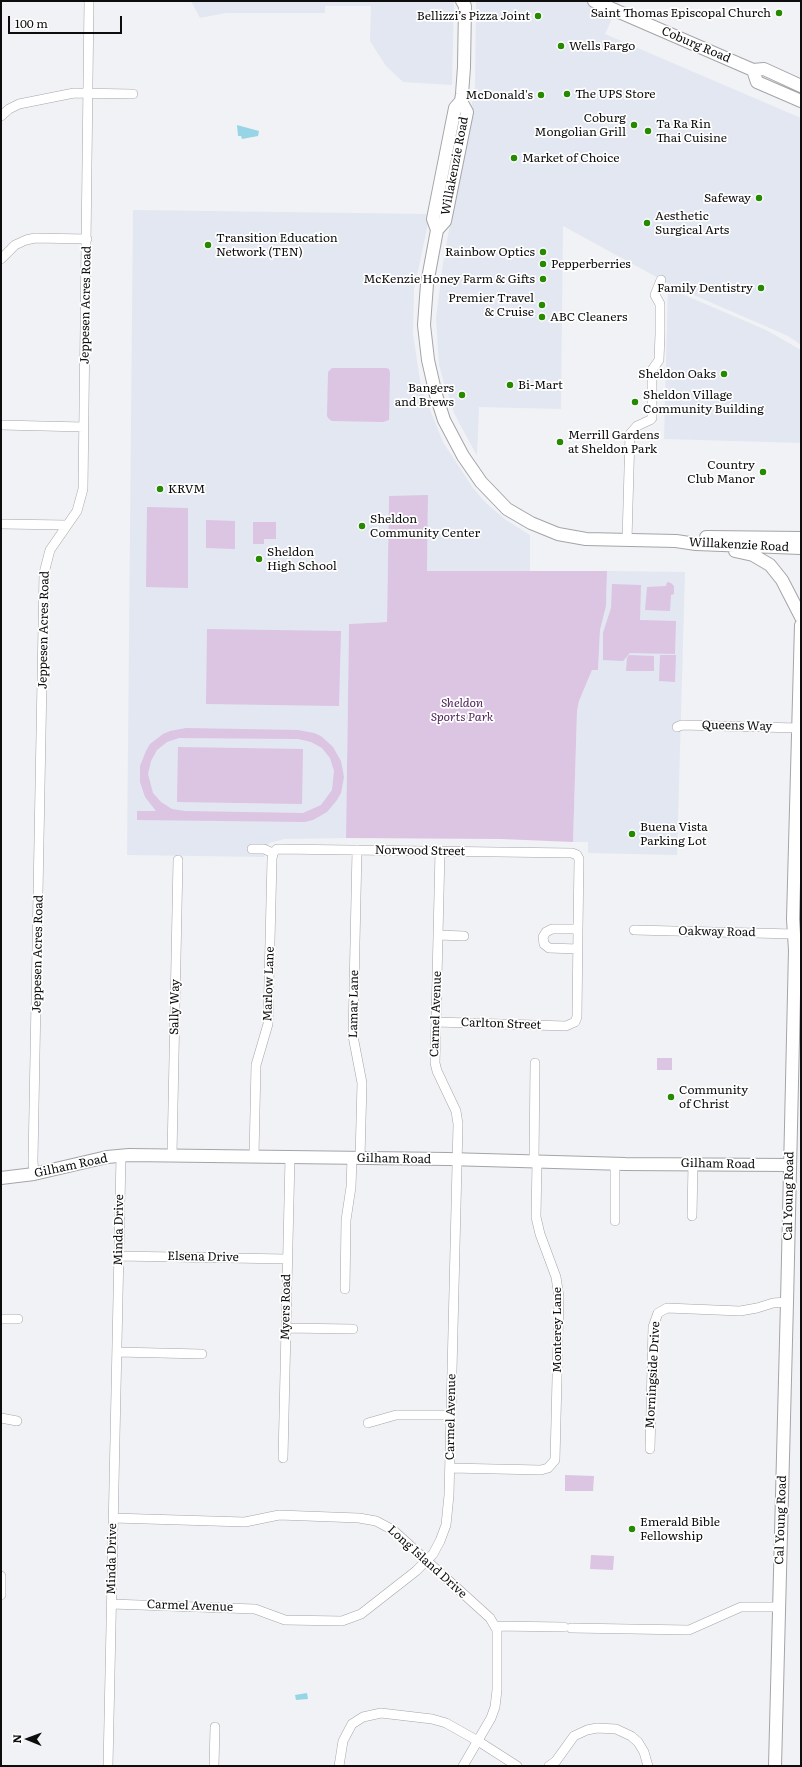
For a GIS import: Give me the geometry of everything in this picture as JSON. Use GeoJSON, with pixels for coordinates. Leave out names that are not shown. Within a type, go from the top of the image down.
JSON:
{"type":"FeatureCollection","features":[{"type":"Feature","properties":{"kind":"street","name":"Jeppesen Acres Road"},"geometry":{"type":"LineString","coordinates":[[34,1174],[33,1161],[44,573],[50,550],[79,507],[83,492],[90,1]]}},
{"type":"Feature","properties":{"kind":"street","name":"Coburg Road"},"geometry":{"type":"LineString","coordinates":[[594,1],[753,70],[764,69],[801,86]]}},
{"type":"Feature","properties":{"kind":"street","name":"Willakenzie Road"},"geometry":{"type":"LineString","coordinates":[[465,3],[462,100],[456,108],[433,219],[437,230],[425,303],[425,342],[431,376],[441,410],[450,433],[463,456],[481,482],[498,500],[516,515],[548,531],[573,538],[676,541],[696,544],[801,548]]}},
{"type":"Feature","properties":{"kind":"street"},"geometry":{"type":"LineString","coordinates":[[753,70],[757,82],[801,101]]}},
{"type":"Feature","properties":{"kind":"street"},"geometry":{"type":"LineString","coordinates":[[1,116],[8,109],[19,104],[74,93],[133,94]]}},
{"type":"Feature","properties":{"kind":"street"},"geometry":{"type":"LineString","coordinates":[[1,259],[15,245],[26,240],[35,238],[86,240]]}},
{"type":"Feature","properties":{"kind":"street"},"geometry":{"type":"LineString","coordinates":[[627,540],[630,434],[637,426],[651,420],[652,370],[659,358],[660,306],[655,296],[661,280]]}},
{"type":"Feature","properties":{"kind":"street"},"geometry":{"type":"LineString","coordinates":[[1,425],[84,427]]}},
{"type":"Feature","properties":{"kind":"street"},"geometry":{"type":"LineString","coordinates":[[1,524],[67,525]]}},
{"type":"Feature","properties":{"kind":"street","name":"Willakenzie Road"},"geometry":{"type":"LineString","coordinates":[[676,541],[708,536],[801,538]]}},
{"type":"Feature","properties":{"kind":"street"},"geometry":{"type":"LineString","coordinates":[[696,544],[707,548],[738,551],[762,560],[770,565],[782,580],[801,617]]}},
{"type":"Feature","properties":{"kind":"street","name":"Cal Young Road"},"geometry":{"type":"LineString","coordinates":[[775,1766],[789,1165],[797,934],[798,728],[801,625]]}},
{"type":"Feature","properties":{"kind":"street","name":"Queens Way"},"geometry":{"type":"LineString","coordinates":[[677,727],[682,725],[798,728]]}},
{"type":"Feature","properties":{"kind":"street","name":"Norwood Street"},"geometry":{"type":"LineString","coordinates":[[273,856],[277,849],[281,848],[576,854],[579,859],[578,929]]}},
{"type":"Feature","properties":{"kind":"street"},"geometry":{"type":"LineString","coordinates":[[252,849],[264,849],[273,856]]}},
{"type":"Feature","properties":{"kind":"street","name":"Lamar Lane"},"geometry":{"type":"LineString","coordinates":[[345,1289],[346,1220],[356,1158],[362,1083],[353,1036],[357,850]]}},
{"type":"Feature","properties":{"kind":"street","name":"Carmel Avenue"},"geometry":{"type":"LineString","coordinates":[[111,1604],[255,1609],[285,1620],[342,1621],[361,1614],[427,1561],[433,1554],[440,1541],[446,1525],[450,1468],[450,1415],[458,1124],[457,1115],[435,1066],[440,851]]}},
{"type":"Feature","properties":{"kind":"street","name":"Marlow Lane"},"geometry":{"type":"LineString","coordinates":[[254,1156],[256,1065],[268,1021],[273,856]]}},
{"type":"Feature","properties":{"kind":"street","name":"Sally Way"},"geometry":{"type":"LineString","coordinates":[[172,1155],[178,860]]}},
{"type":"Feature","properties":{"kind":"street"},"geometry":{"type":"LineString","coordinates":[[552,929],[578,929],[578,949],[549,948],[544,944],[543,938],[546,932],[552,929]]}},
{"type":"Feature","properties":{"kind":"street","name":"Oakway Road"},"geometry":{"type":"LineString","coordinates":[[634,930],[797,934]]}},
{"type":"Feature","properties":{"kind":"street"},"geometry":{"type":"LineString","coordinates":[[438,935],[464,936]]}},
{"type":"Feature","properties":{"kind":"street","name":"Carlton Street"},"geometry":{"type":"LineString","coordinates":[[436,1022],[566,1026],[573,1024],[577,1017],[578,949]]}},
{"type":"Feature","properties":{"kind":"street","name":"Monterey Lane"},"geometry":{"type":"LineString","coordinates":[[450,1468],[541,1470],[551,1466],[555,1456],[559,1308],[556,1277],[540,1234],[536,1217],[535,1063]]}},
{"type":"Feature","properties":{"kind":"street","name":"Gilham Road"},"geometry":{"type":"LineString","coordinates":[[1,1178],[34,1174],[121,1156],[172,1155],[616,1164],[693,1163],[789,1165]]}},
{"type":"Feature","properties":{"kind":"street","name":"Minda Drive"},"geometry":{"type":"LineString","coordinates":[[108,1766],[112,1518],[121,1156]]}},
{"type":"Feature","properties":{"kind":"street","name":"Myers Road"},"geometry":{"type":"LineString","coordinates":[[283,1458],[290,1157]]}},
{"type":"Feature","properties":{"kind":"street"},"geometry":{"type":"LineString","coordinates":[[692,1216],[693,1163]]}},
{"type":"Feature","properties":{"kind":"street"},"geometry":{"type":"LineString","coordinates":[[615,1221],[616,1164]]}},
{"type":"Feature","properties":{"kind":"street","name":"Elsena Drive"},"geometry":{"type":"LineString","coordinates":[[118,1256],[287,1259]]}},
{"type":"Feature","properties":{"kind":"street","name":"Morningside Drive"},"geometry":{"type":"LineString","coordinates":[[650,1449],[653,1327],[658,1313],[667,1308],[740,1311],[752,1310],[773,1302],[787,1302]]}},
{"type":"Feature","properties":{"kind":"street"},"geometry":{"type":"LineString","coordinates":[[1,1318],[18,1319]]}},
{"type":"Feature","properties":{"kind":"street"},"geometry":{"type":"LineString","coordinates":[[286,1328],[353,1329]]}},
{"type":"Feature","properties":{"kind":"street"},"geometry":{"type":"LineString","coordinates":[[116,1352],[202,1354]]}},
{"type":"Feature","properties":{"kind":"street"},"geometry":{"type":"LineString","coordinates":[[368,1423],[396,1414],[450,1415]]}},
{"type":"Feature","properties":{"kind":"street"},"geometry":{"type":"LineString","coordinates":[[1,1418],[17,1421]]}},
{"type":"Feature","properties":{"kind":"street","name":"Long Island Drive"},"geometry":{"type":"LineString","coordinates":[[112,1518],[245,1522],[279,1515],[364,1518],[382,1524],[393,1530],[490,1618],[496,1626]]}},
{"type":"Feature","properties":{"kind":"street"},"geometry":{"type":"LineString","coordinates":[[1,1576],[1,1595]]}},
{"type":"Feature","properties":{"kind":"street"},"geometry":{"type":"LineString","coordinates":[[463,1766],[491,1718],[496,1701],[498,1634],[496,1626],[689,1630],[744,1606],[779,1607]]}},
{"type":"Feature","properties":{"kind":"street"},"geometry":{"type":"LineString","coordinates":[[339,1766],[343,1741],[348,1729],[358,1720],[376,1713],[394,1714],[441,1721],[478,1741],[517,1766]]}},
{"type":"Feature","properties":{"kind":"street"},"geometry":{"type":"LineString","coordinates":[[214,1766],[215,1727]]}},
{"type":"Feature","properties":{"kind":"street"},"geometry":{"type":"LineString","coordinates":[[549,1766],[556,1761],[574,1736],[587,1730],[598,1728],[616,1729],[631,1736],[641,1747],[646,1756],[648,1766]]}},
{"type":"Feature","properties":{"kind":"shaded area"},"geometry":{"type":"Polygon","coordinates":[[[191,1],[454,1],[452,85],[403,82],[386,66],[370,41],[371,6],[325,6],[325,13],[226,13],[200,18],[191,1]]]}},
{"type":"Feature","properties":{"kind":"shaded area"},"geometry":{"type":"Polygon","coordinates":[[[476,1],[620,1],[605,34],[801,118],[801,345],[788,336],[673,286],[563,226],[561,409],[479,407],[477,456],[455,415],[445,386],[439,365],[436,318],[443,263],[475,86],[476,1]]]}},
{"type":"Feature","properties":{"kind":"shaded area","name":"Sheldon High School"},"geometry":{"type":"Polygon","coordinates":[[[133,210],[430,214],[414,290],[413,334],[421,387],[443,442],[473,488],[486,503],[506,520],[530,535],[530,571],[427,571],[428,496],[389,496],[387,622],[349,624],[346,838],[284,839],[269,843],[264,857],[127,855],[133,210]]]}},
{"type":"Feature","properties":{"kind":"shaded area"},"geometry":{"type":"Polygon","coordinates":[[[668,288],[766,330],[801,350],[801,443],[664,439],[668,288]]]}},
{"type":"Feature","properties":{"kind":"shaded area"},"geometry":{"type":"Polygon","coordinates":[[[607,571],[685,572],[677,855],[588,853],[588,842],[573,842],[577,711],[579,701],[592,670],[598,670],[600,630],[606,606],[607,571]]]}},
{"type":"Feature","properties":{"kind":"green space"},"geometry":{"type":"Polygon","coordinates":[[[332,368],[389,369],[389,420],[383,422],[332,421],[329,419],[327,416],[328,372],[332,368]]]}},
{"type":"Feature","properties":{"kind":"green space","name":"Sheldon Sports Park"},"geometry":{"type":"Polygon","coordinates":[[[428,495],[427,571],[607,571],[606,606],[600,630],[598,670],[592,670],[579,701],[577,711],[573,842],[501,839],[346,838],[349,624],[387,622],[389,496],[428,495]]]}},
{"type":"Feature","properties":{"kind":"green space"},"geometry":{"type":"Polygon","coordinates":[[[147,507],[188,508],[188,588],[146,587],[147,507]]]}},
{"type":"Feature","properties":{"kind":"green space"},"geometry":{"type":"Polygon","coordinates":[[[206,520],[235,521],[235,549],[206,548],[206,520]]]}},
{"type":"Feature","properties":{"kind":"green space"},"geometry":{"type":"Polygon","coordinates":[[[253,522],[276,522],[276,539],[264,539],[264,544],[253,544],[253,522]]]}},
{"type":"Feature","properties":{"kind":"green space"},"geometry":{"type":"Polygon","coordinates":[[[667,582],[674,586],[674,594],[671,595],[670,611],[645,610],[647,587],[666,586],[667,582]]]}},
{"type":"Feature","properties":{"kind":"green space"},"geometry":{"type":"Polygon","coordinates":[[[612,584],[641,585],[640,620],[676,621],[675,654],[630,653],[623,661],[603,660],[603,633],[611,608],[612,584]]]}},
{"type":"Feature","properties":{"kind":"green space"},"geometry":{"type":"Polygon","coordinates":[[[207,629],[341,631],[339,706],[206,704],[207,629]]]}},
{"type":"Feature","properties":{"kind":"green space"},"geometry":{"type":"Polygon","coordinates":[[[629,655],[654,656],[654,671],[626,671],[627,658],[629,655]]]}},
{"type":"Feature","properties":{"kind":"green space"},"geometry":{"type":"Polygon","coordinates":[[[660,655],[676,655],[675,682],[659,681],[660,655]]]}},
{"type":"Feature","properties":{"kind":"green space"},"geometry":{"type":"Polygon","coordinates":[[[186,728],[298,730],[314,733],[321,736],[333,747],[341,761],[344,777],[341,793],[327,812],[313,820],[305,822],[137,820],[137,811],[156,811],[145,797],[140,782],[140,766],[150,744],[163,734],[186,728]],[[179,738],[167,742],[157,750],[151,761],[148,774],[153,793],[161,802],[172,809],[185,811],[303,813],[321,805],[332,790],[334,771],[330,758],[322,748],[311,742],[298,739],[179,738]]]}},
{"type":"Feature","properties":{"kind":"green space"},"geometry":{"type":"Polygon","coordinates":[[[178,747],[303,749],[302,804],[177,802],[178,747]]]}},
{"type":"Feature","properties":{"kind":"green space"},"geometry":{"type":"Polygon","coordinates":[[[657,1058],[672,1058],[672,1070],[657,1070],[657,1058]]]}},
{"type":"Feature","properties":{"kind":"green space"},"geometry":{"type":"Polygon","coordinates":[[[565,1475],[594,1476],[593,1491],[565,1491],[565,1475]]]}},
{"type":"Feature","properties":{"kind":"green space"},"geometry":{"type":"Polygon","coordinates":[[[591,1555],[614,1556],[613,1570],[590,1569],[591,1555]]]}},
{"type":"Feature","properties":{"kind":"water"},"geometry":{"type":"Polygon","coordinates":[[[237,125],[259,131],[258,136],[242,139],[241,136],[238,136],[237,125]]]}},
{"type":"Feature","properties":{"kind":"water"},"geometry":{"type":"Polygon","coordinates":[[[307,1693],[308,1699],[296,1700],[295,1695],[307,1693]]]}},
{"type":"Feature","properties":{"kind":"place","name":"Saint Thomas Episcopal Church"},"geometry":{"type":"Point","coordinates":[779,13]}},
{"type":"Feature","properties":{"kind":"place","name":"Bellizzi’s Pizza Joint"},"geometry":{"type":"Point","coordinates":[538,16]}},
{"type":"Feature","properties":{"kind":"place","name":"Wells Fargo"},"geometry":{"type":"Point","coordinates":[561,46]}},
{"type":"Feature","properties":{"kind":"place","name":"The UPS Store"},"geometry":{"type":"Point","coordinates":[567,94]}},
{"type":"Feature","properties":{"kind":"place","name":"McDonald's"},"geometry":{"type":"Point","coordinates":[541,95]}},
{"type":"Feature","properties":{"kind":"place","name":"Coburg Mongolian Grill"},"geometry":{"type":"Point","coordinates":[634,125]}},
{"type":"Feature","properties":{"kind":"place","name":"Ta Ra Rin Thai Cuisine"},"geometry":{"type":"Point","coordinates":[648,131]}},
{"type":"Feature","properties":{"kind":"place","name":"Market of Choice"},"geometry":{"type":"Point","coordinates":[514,158]}},
{"type":"Feature","properties":{"kind":"place","name":"Safeway"},"geometry":{"type":"Point","coordinates":[759,198]}},
{"type":"Feature","properties":{"kind":"place","name":"Aesthetic Surgical Arts"},"geometry":{"type":"Point","coordinates":[647,223]}},
{"type":"Feature","properties":{"kind":"place","name":"Transition Education Network (TEN)"},"geometry":{"type":"Point","coordinates":[208,245]}},
{"type":"Feature","properties":{"kind":"place","name":"Rainbow Optics"},"geometry":{"type":"Point","coordinates":[543,252]}},
{"type":"Feature","properties":{"kind":"place","name":"Pepperberries"},"geometry":{"type":"Point","coordinates":[543,264]}},
{"type":"Feature","properties":{"kind":"place","name":"McKenzie Honey Farm & Gifts"},"geometry":{"type":"Point","coordinates":[543,279]}},
{"type":"Feature","properties":{"kind":"place","name":"Family Dentistry"},"geometry":{"type":"Point","coordinates":[761,288]}},
{"type":"Feature","properties":{"kind":"place","name":"Premier Travel & Cruise"},"geometry":{"type":"Point","coordinates":[542,305]}},
{"type":"Feature","properties":{"kind":"place","name":"ABC Cleaners"},"geometry":{"type":"Point","coordinates":[542,317]}},
{"type":"Feature","properties":{"kind":"place","name":"Sheldon Oaks"},"geometry":{"type":"Point","coordinates":[724,374]}},
{"type":"Feature","properties":{"kind":"place","name":"Bi-Mart"},"geometry":{"type":"Point","coordinates":[510,385]}},
{"type":"Feature","properties":{"kind":"place","name":"Bangers and Brews"},"geometry":{"type":"Point","coordinates":[462,395]}},
{"type":"Feature","properties":{"kind":"place","name":"Sheldon Village Community Building"},"geometry":{"type":"Point","coordinates":[635,402]}},
{"type":"Feature","properties":{"kind":"place","name":"Merrill Gardens at Sheldon Park"},"geometry":{"type":"Point","coordinates":[560,442]}},
{"type":"Feature","properties":{"kind":"place","name":"Country Club Manor"},"geometry":{"type":"Point","coordinates":[763,472]}},
{"type":"Feature","properties":{"kind":"place","name":"KRVM"},"geometry":{"type":"Point","coordinates":[160,489]}},
{"type":"Feature","properties":{"kind":"place","name":"Sheldon Community Center"},"geometry":{"type":"Point","coordinates":[362,526]}},
{"type":"Feature","properties":{"kind":"place","name":"Sheldon High School"},"geometry":{"type":"Point","coordinates":[259,559]}},
{"type":"Feature","properties":{"kind":"place","name":"Buena Vista Parking Lot"},"geometry":{"type":"Point","coordinates":[632,834]}},
{"type":"Feature","properties":{"kind":"place","name":"Community of Christ"},"geometry":{"type":"Point","coordinates":[671,1097]}},
{"type":"Feature","properties":{"kind":"place","name":"Emerald Bible Fellowship"},"geometry":{"type":"Point","coordinates":[632,1529]}}]}
